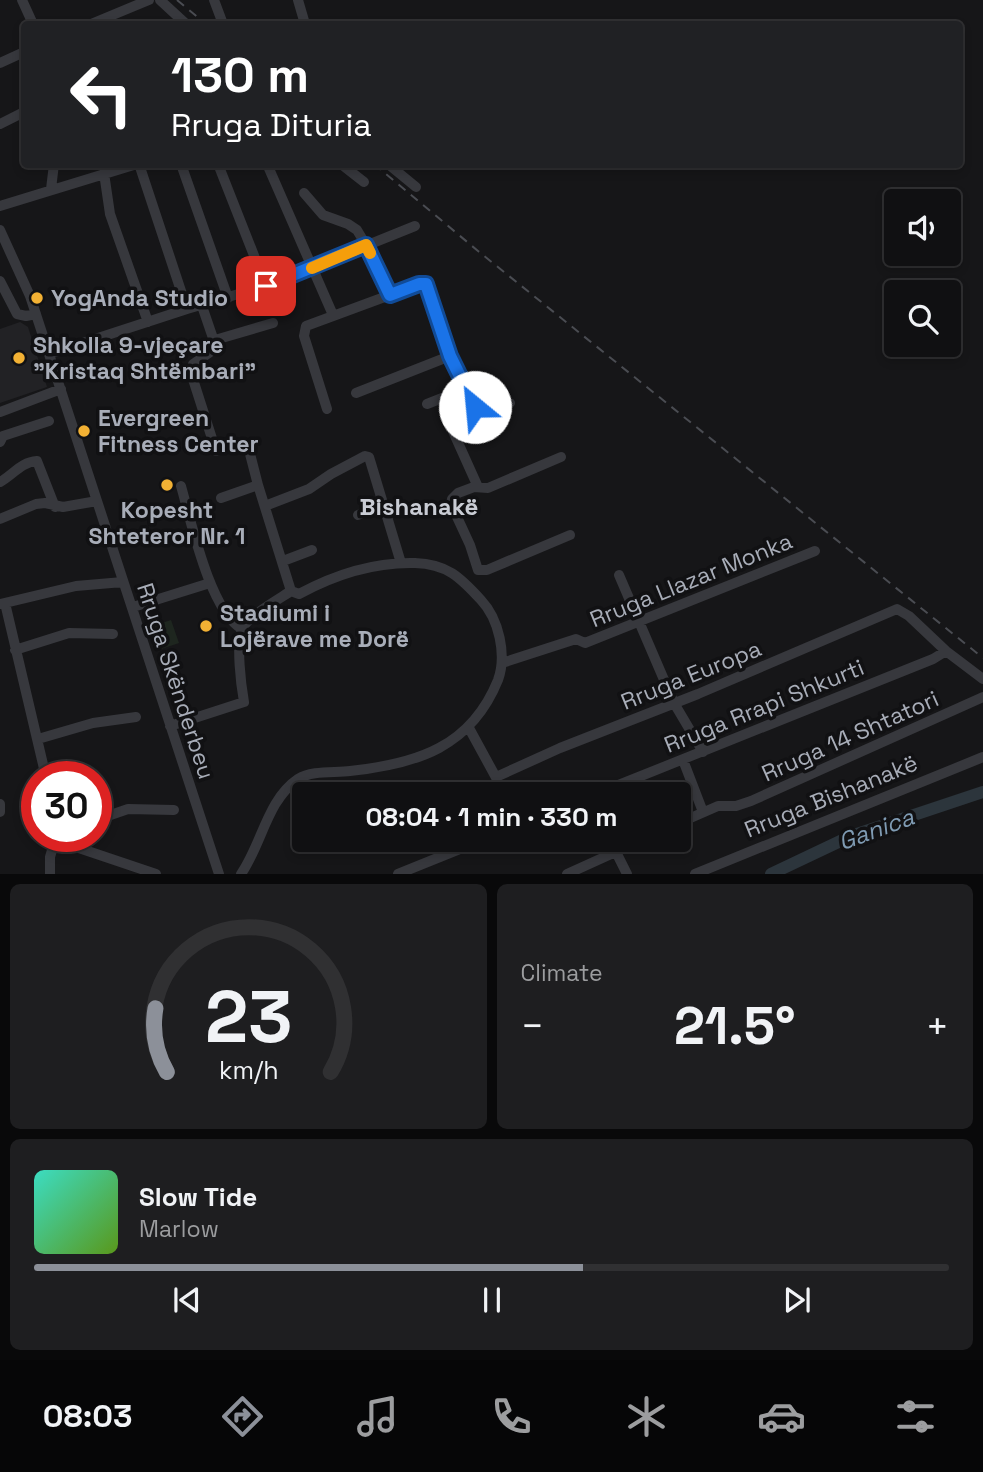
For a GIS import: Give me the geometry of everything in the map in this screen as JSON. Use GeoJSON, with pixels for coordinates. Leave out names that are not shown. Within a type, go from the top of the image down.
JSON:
{"type":"FeatureCollection","features":[{"type":"Feature","properties":{"kind":"street"},"geometry":{"type":"LineString","coordinates":[[22,0],[32,21]]}},
{"type":"Feature","properties":{"kind":"street"},"geometry":{"type":"LineString","coordinates":[[98,21],[149,0]]}},
{"type":"Feature","properties":{"kind":"street"},"geometry":{"type":"LineString","coordinates":[[160,0],[183,21]]}},
{"type":"Feature","properties":{"kind":"street"},"geometry":{"type":"LineString","coordinates":[[214,0],[222,21]]}},
{"type":"Feature","properties":{"kind":"street"},"geometry":{"type":"LineString","coordinates":[[298,0],[304,21]]}},
{"type":"Feature","properties":{"kind":"street"},"geometry":{"type":"LineString","coordinates":[[0,63],[21,53]]}},
{"type":"Feature","properties":{"kind":"street"},"geometry":{"type":"LineString","coordinates":[[0,124],[21,114]]}},
{"type":"Feature","properties":{"kind":"street"},"geometry":{"type":"LineString","coordinates":[[51,188],[54,168]]}},
{"type":"Feature","properties":{"kind":"street"},"geometry":{"type":"LineString","coordinates":[[0,206],[51,188],[123,168]]}},
{"type":"Feature","properties":{"kind":"street"},"geometry":{"type":"LineString","coordinates":[[139,168],[187,309]]}},
{"type":"Feature","properties":{"kind":"street"},"geometry":{"type":"LineString","coordinates":[[182,168],[228,298]]}},
{"type":"Feature","properties":{"kind":"street"},"geometry":{"type":"LineString","coordinates":[[220,168],[266,286]]}},
{"type":"Feature","properties":{"kind":"street"},"geometry":{"type":"LineString","coordinates":[[269,168],[333,315]]}},
{"type":"Feature","properties":{"kind":"street"},"geometry":{"type":"LineString","coordinates":[[346,168],[364,182]]}},
{"type":"Feature","properties":{"kind":"street"},"geometry":{"type":"LineString","coordinates":[[393,168],[416,187]]}},
{"type":"Feature","properties":{"kind":"street"},"geometry":{"type":"LineString","coordinates":[[104,173],[110,214],[148,322]]}},
{"type":"Feature","properties":{"kind":"street"},"geometry":{"type":"LineString","coordinates":[[304,193],[323,215],[353,227],[366,245],[390,295]]}},
{"type":"Feature","properties":{"kind":"street"},"geometry":{"type":"LineString","coordinates":[[49,354],[266,286],[415,226]]}},
{"type":"Feature","properties":{"kind":"street","name":"Rruga Skënderbeu"},"geometry":{"type":"LineString","coordinates":[[0,230],[24,280],[36,314],[219,873]]}},
{"type":"Feature","properties":{"kind":"street"},"geometry":{"type":"LineString","coordinates":[[0,281],[17,314],[36,314]]}},
{"type":"Feature","properties":{"kind":"street"},"geometry":{"type":"LineString","coordinates":[[327,409],[304,331],[306,326],[419,284],[426,284],[450,356],[465,389],[480,411],[491,412],[510,403]]}},
{"type":"Feature","properties":{"kind":"street"},"geometry":{"type":"LineString","coordinates":[[202,306],[215,340],[213,349],[193,364],[191,373],[216,451]]}},
{"type":"Feature","properties":{"kind":"street"},"geometry":{"type":"LineString","coordinates":[[215,340],[274,323]]}},
{"type":"Feature","properties":{"kind":"street"},"geometry":{"type":"LineString","coordinates":[[356,393],[450,356]]}},
{"type":"Feature","properties":{"kind":"street"},"geometry":{"type":"LineString","coordinates":[[0,412],[61,389]]}},
{"type":"Feature","properties":{"kind":"street"},"geometry":{"type":"LineString","coordinates":[[427,404],[465,389]]}},
{"type":"Feature","properties":{"kind":"street"},"geometry":{"type":"LineString","coordinates":[[0,442],[3,436],[48,421]]}},
{"type":"Feature","properties":{"kind":"street"},"geometry":{"type":"LineString","coordinates":[[451,427],[478,487]]}},
{"type":"Feature","properties":{"kind":"street"},"geometry":{"type":"LineString","coordinates":[[249,450],[291,591]]}},
{"type":"Feature","properties":{"kind":"street"},"geometry":{"type":"LineString","coordinates":[[265,506],[309,489],[331,474],[367,456],[370,458],[401,563]]}},
{"type":"Feature","properties":{"kind":"street"},"geometry":{"type":"LineString","coordinates":[[469,589],[478,570],[471,545],[451,504],[452,499],[458,493],[478,487],[488,488],[561,457]]}},
{"type":"Feature","properties":{"kind":"street"},"geometry":{"type":"LineString","coordinates":[[0,482],[16,468],[37,460],[55,507]]}},
{"type":"Feature","properties":{"kind":"street"},"geometry":{"type":"LineString","coordinates":[[221,498],[258,485]]}},
{"type":"Feature","properties":{"kind":"street"},"geometry":{"type":"LineString","coordinates":[[181,486],[210,583],[232,622],[242,629]]}},
{"type":"Feature","properties":{"kind":"street"},"geometry":{"type":"LineString","coordinates":[[0,519],[36,504],[45,503],[55,507],[97,501]]}},
{"type":"Feature","properties":{"kind":"street"},"geometry":{"type":"LineString","coordinates":[[358,515],[383,504]]}},
{"type":"Feature","properties":{"kind":"street"},"geometry":{"type":"LineString","coordinates":[[478,570],[486,570],[570,535]]}},
{"type":"Feature","properties":{"kind":"street"},"geometry":{"type":"LineString","coordinates":[[282,561],[312,550]]}},
{"type":"Feature","properties":{"kind":"street","name":"Rruga Llazar Monka"},"geometry":{"type":"LineString","coordinates":[[502,663],[576,639],[585,643],[815,551]]}},
{"type":"Feature","properties":{"kind":"street"},"geometry":{"type":"LineString","coordinates":[[241,873],[274,806],[287,788],[298,779],[307,775],[348,772],[401,763],[445,745],[469,728],[490,696],[502,663],[494,619],[485,604],[441,566],[401,563],[348,573],[316,584],[299,594],[291,591]]}},
{"type":"Feature","properties":{"kind":"street"},"geometry":{"type":"LineString","coordinates":[[619,575],[674,703],[703,752]]}},
{"type":"Feature","properties":{"kind":"street"},"geometry":{"type":"LineString","coordinates":[[43,761],[2,604],[76,586],[123,582]]}},
{"type":"Feature","properties":{"kind":"street"},"geometry":{"type":"LineString","coordinates":[[133,607],[210,583]]}},
{"type":"Feature","properties":{"kind":"street"},"geometry":{"type":"LineString","coordinates":[[170,726],[244,702],[239,661],[242,629],[291,591]]}},
{"type":"Feature","properties":{"kind":"street","name":"Rruga Europa"},"geometry":{"type":"LineString","coordinates":[[496,776],[885,614],[900,610],[946,651]]}},
{"type":"Feature","properties":{"kind":"street"},"geometry":{"type":"LineString","coordinates":[[15,650],[69,633],[113,634]]}},
{"type":"Feature","properties":{"kind":"street"},"geometry":{"type":"LineString","coordinates":[[946,651],[983,679]]}},
{"type":"Feature","properties":{"kind":"street","name":"Rruga Rrapi Shkurti"},"geometry":{"type":"LineString","coordinates":[[627,782],[933,659],[946,651]]}},
{"type":"Feature","properties":{"kind":"street","name":"Rruga 14 Shtatori"},"geometry":{"type":"LineString","coordinates":[[704,812],[723,805],[732,807],[769,793],[983,697]]}},
{"type":"Feature","properties":{"kind":"street"},"geometry":{"type":"LineString","coordinates":[[38,739],[93,723],[136,718]]}},
{"type":"Feature","properties":{"kind":"street"},"geometry":{"type":"LineString","coordinates":[[469,728],[499,782]]}},
{"type":"Feature","properties":{"kind":"street","name":"Rruga Bishanakë"},"geometry":{"type":"LineString","coordinates":[[695,873],[983,757]]}},
{"type":"Feature","properties":{"kind":"street"},"geometry":{"type":"LineString","coordinates":[[683,760],[704,812],[691,818]]}},
{"type":"Feature","properties":{"kind":"street"},"geometry":{"type":"LineString","coordinates":[[0,804],[0,813]]}},
{"type":"Feature","properties":{"kind":"street"},"geometry":{"type":"LineString","coordinates":[[112,814],[128,809],[174,810]]}},
{"type":"Feature","properties":{"kind":"street"},"geometry":{"type":"LineString","coordinates":[[50,873],[52,852]]}},
{"type":"Feature","properties":{"kind":"street"},"geometry":{"type":"LineString","coordinates":[[96,852],[156,873]]}},
{"type":"Feature","properties":{"kind":"street"},"geometry":{"type":"LineString","coordinates":[[398,873],[451,852]]}},
{"type":"Feature","properties":{"kind":"street"},"geometry":{"type":"LineString","coordinates":[[567,873],[616,852],[627,873]]}},
{"type":"Feature","properties":{"kind":"shaded area","name":"Shkolla 9-vjeçare \"Kristaq Shtëmbari\""},"geometry":{"type":"Polygon","coordinates":[[[20,322],[28,327],[47,387],[0,403],[0,329],[20,322]]]}},
{"type":"Feature","properties":{"kind":"shaded area"},"geometry":{"type":"Polygon","coordinates":[[[171,620],[179,643],[161,649],[153,626],[171,620]]]}},
{"type":"Feature","properties":{"kind":"waterway","name":"Ganica"},"geometry":{"type":"LineString","coordinates":[[771,874],[851,836],[983,792]]}},
{"type":"Feature","properties":{"kind":"railway"},"geometry":{"type":"LineString","coordinates":[[177,0],[202,21]]}},
{"type":"Feature","properties":{"kind":"railway"},"geometry":{"type":"LineString","coordinates":[[379,168],[983,658]]}},
{"type":"Feature","properties":{"kind":"slow traffic"},"geometry":{"type":"LineString","coordinates":[[312,268],[366,245],[370,253]]}},
{"type":"Feature","properties":{"kind":"place","name":"YogAnda Studio"},"geometry":{"type":"Point","coordinates":[37,298]}},
{"type":"Feature","properties":{"kind":"place","name":"Shkolla 9-vjeçare \"Kristaq Shtëmbari\""},"geometry":{"type":"Point","coordinates":[19,358]}},
{"type":"Feature","properties":{"kind":"place","name":"Evergreen Fitness Center"},"geometry":{"type":"Point","coordinates":[84,431]}},
{"type":"Feature","properties":{"kind":"place","name":"Kopesht Shteteror Nr. 1"},"geometry":{"type":"Point","coordinates":[167,485]}},
{"type":"Feature","properties":{"kind":"place","name":"Stadiumi i Lojërave me Dorë"},"geometry":{"type":"Point","coordinates":[206,626]}},
{"type":"Feature","properties":{"kind":"district","name":"Bishanakë"},"geometry":{"type":"Point","coordinates":[419,506]}},
{"type":"Feature","properties":{"kind":"route"},"geometry":{"type":"LineString","coordinates":[[266,286],[366,245],[390,295],[426,284],[450,356],[475,407]]}}]}
